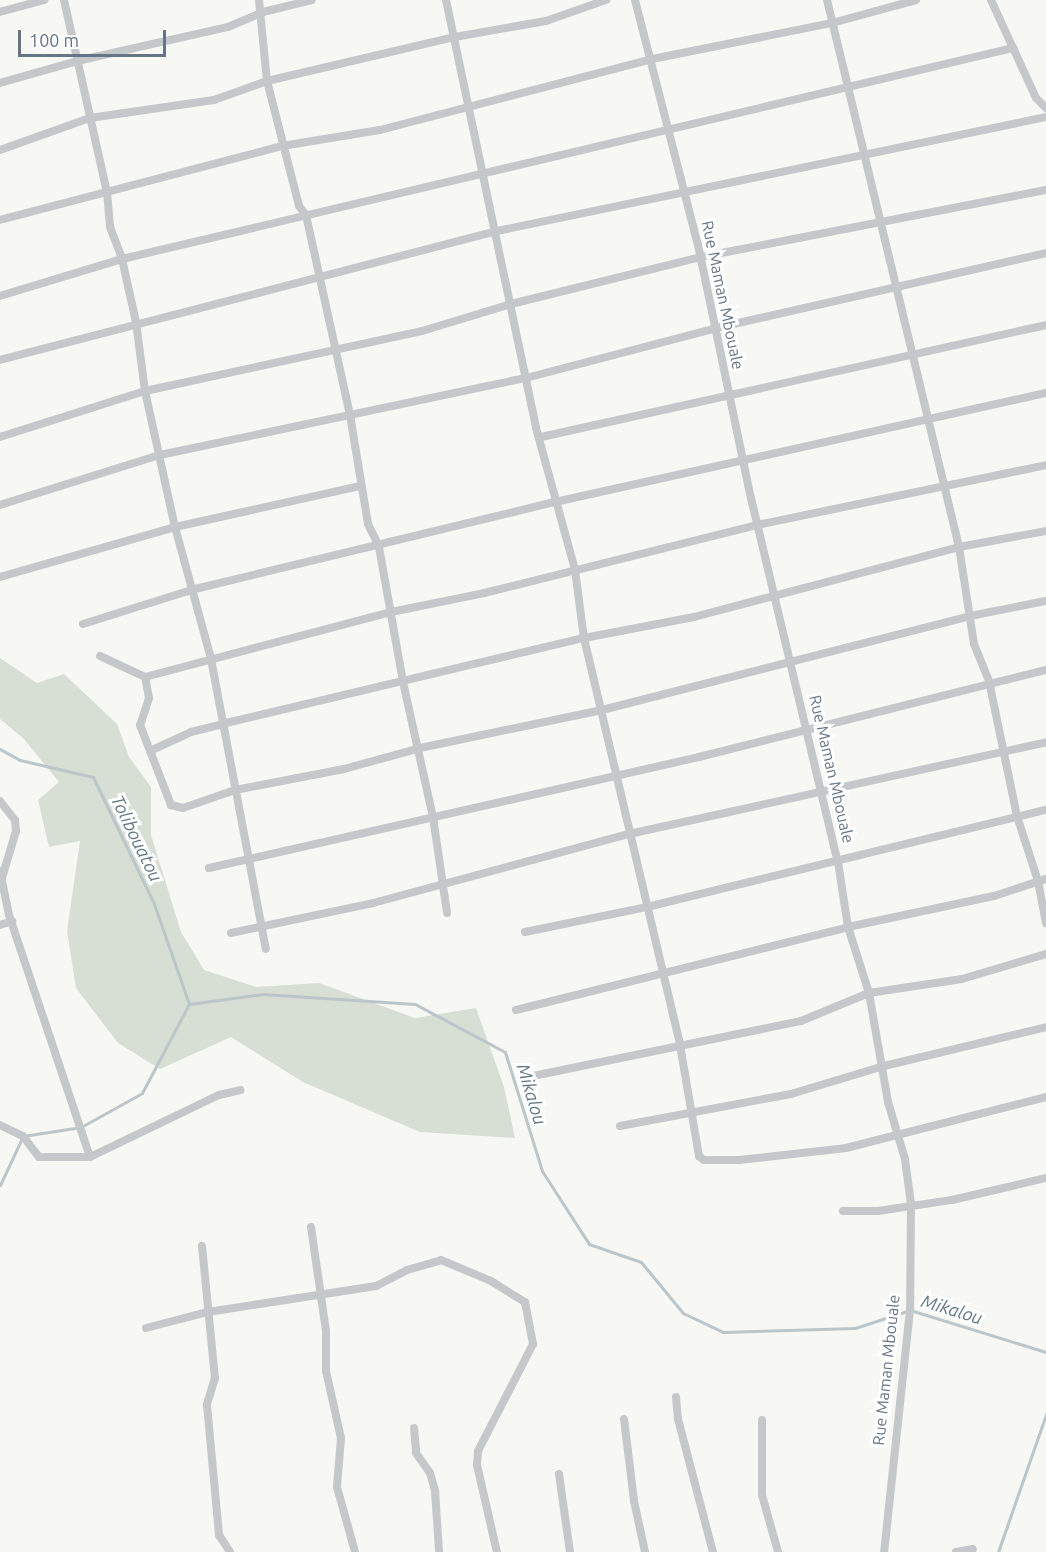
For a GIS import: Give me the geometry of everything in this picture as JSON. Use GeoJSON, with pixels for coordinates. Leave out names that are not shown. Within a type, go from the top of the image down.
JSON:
{"type":"FeatureCollection","features":[{"type":"Feature","properties":{"kind":"street"},"geometry":{"type":"LineString","coordinates":[[0,12],[44,0]]}},
{"type":"Feature","properties":{"kind":"street"},"geometry":{"type":"LineString","coordinates":[[64,0],[107,192],[110,226],[122,259],[136,322],[145,391],[175,527],[195,589],[211,659],[266,950]]}},
{"type":"Feature","properties":{"kind":"street"},"geometry":{"type":"LineString","coordinates":[[259,0],[263,12],[267,81],[299,207],[306,215],[333,348],[350,415],[368,524],[379,547],[403,682],[420,748],[433,817],[447,913]]}},
{"type":"Feature","properties":{"kind":"street"},"geometry":{"type":"LineString","coordinates":[[0,83],[77,61],[228,27],[263,12],[312,0]]}},
{"type":"Feature","properties":{"kind":"street"},"geometry":{"type":"LineString","coordinates":[[446,0],[455,37],[466,105],[497,231],[526,378],[555,502],[575,570],[584,638],[680,1045],[696,1150],[704,1160],[834,1150],[979,1117],[1046,1097]]}},
{"type":"Feature","properties":{"kind":"street"},"geometry":{"type":"LineString","coordinates":[[0,150],[90,118],[214,100],[267,81],[455,37],[546,21],[606,0]]}},
{"type":"Feature","properties":{"kind":"street","name":"Rue Maman Mbouale"},"geometry":{"type":"LineString","coordinates":[[635,0],[701,257],[743,461],[790,661],[808,727],[838,862],[848,927],[869,993],[884,1066],[888,1102],[899,1134],[911,1204],[910,1310],[884,1552]]}},
{"type":"Feature","properties":{"kind":"street"},"geometry":{"type":"LineString","coordinates":[[827,0],[959,547],[974,644],[989,681],[1017,816],[1042,880],[1046,923]]}},
{"type":"Feature","properties":{"kind":"street"},"geometry":{"type":"LineString","coordinates":[[0,220],[282,146],[380,130],[466,105],[652,59],[832,23],[916,0]]}},
{"type":"Feature","properties":{"kind":"street"},"geometry":{"type":"LineString","coordinates":[[991,0],[1036,98],[1046,108]]}},
{"type":"Feature","properties":{"kind":"street"},"geometry":{"type":"LineString","coordinates":[[0,296],[122,259],[668,127],[1012,48]]}},
{"type":"Feature","properties":{"kind":"street"},"geometry":{"type":"LineString","coordinates":[[0,360],[136,322],[320,278],[497,231],[685,194],[1046,117]]}},
{"type":"Feature","properties":{"kind":"street"},"geometry":{"type":"LineString","coordinates":[[0,436],[145,391],[333,348],[422,331],[511,304],[701,257],[1046,190]]}},
{"type":"Feature","properties":{"kind":"street"},"geometry":{"type":"LineString","coordinates":[[0,505],[160,455],[526,378],[716,328],[895,285],[1046,253]]}},
{"type":"Feature","properties":{"kind":"street"},"geometry":{"type":"LineString","coordinates":[[541,437],[1046,325]]}},
{"type":"Feature","properties":{"kind":"street"},"geometry":{"type":"LineString","coordinates":[[83,624],[195,589],[379,547],[555,502],[928,417],[1046,393]]}},
{"type":"Feature","properties":{"kind":"street"},"geometry":{"type":"LineString","coordinates":[[100,656],[145,677],[392,612],[758,525],[944,484],[1046,465]]}},
{"type":"Feature","properties":{"kind":"street"},"geometry":{"type":"LineString","coordinates":[[0,577],[175,527],[360,486]]}},
{"type":"Feature","properties":{"kind":"street"},"geometry":{"type":"LineString","coordinates":[[150,751],[191,732],[222,724],[584,638],[694,617],[774,593],[959,547],[1046,531]]}},
{"type":"Feature","properties":{"kind":"street"},"geometry":{"type":"LineString","coordinates":[[145,677],[149,698],[140,725],[174,808],[183,808],[236,789],[344,770],[420,748],[602,710],[970,616],[1046,601]]}},
{"type":"Feature","properties":{"kind":"street"},"geometry":{"type":"LineString","coordinates":[[209,868],[616,775],[808,727],[815,729],[989,681],[1046,670]]}},
{"type":"Feature","properties":{"kind":"street"},"geometry":{"type":"LineString","coordinates":[[231,933],[443,883],[629,834],[822,794],[1003,754],[1046,742]]}},
{"type":"Feature","properties":{"kind":"street"},"geometry":{"type":"LineString","coordinates":[[0,801],[15,820],[16,831],[1,875],[12,921],[90,1157]]}},
{"type":"Feature","properties":{"kind":"street"},"geometry":{"type":"LineString","coordinates":[[525,932],[647,907],[1046,810]]}},
{"type":"Feature","properties":{"kind":"street"},"geometry":{"type":"LineString","coordinates":[[516,1010],[848,927],[994,896],[1042,880]]}},
{"type":"Feature","properties":{"kind":"street"},"geometry":{"type":"LineString","coordinates":[[0,925],[12,921]]}},
{"type":"Feature","properties":{"kind":"street"},"geometry":{"type":"LineString","coordinates":[[533,1076],[801,1021],[869,993],[962,979],[1046,954]]}},
{"type":"Feature","properties":{"kind":"street"},"geometry":{"type":"LineString","coordinates":[[620,1126],[691,1110],[791,1094],[884,1066],[1046,1027]]}},
{"type":"Feature","properties":{"kind":"street"},"geometry":{"type":"LineString","coordinates":[[0,1125],[23,1136],[39,1157],[90,1157],[219,1095],[240,1090]]}},
{"type":"Feature","properties":{"kind":"street"},"geometry":{"type":"LineString","coordinates":[[843,1211],[878,1211],[911,1204],[952,1200],[1046,1178]]}},
{"type":"Feature","properties":{"kind":"street"},"geometry":{"type":"LineString","coordinates":[[311,1227],[326,1331],[326,1371],[341,1438],[337,1487],[355,1552]]}},
{"type":"Feature","properties":{"kind":"street"},"geometry":{"type":"LineString","coordinates":[[202,1246],[215,1378],[207,1405],[219,1535],[230,1552]]}},
{"type":"Feature","properties":{"kind":"street"},"geometry":{"type":"LineString","coordinates":[[146,1328],[208,1312],[376,1286],[441,1260],[491,1281],[525,1302],[533,1344],[478,1451],[477,1466],[497,1552]]}},
{"type":"Feature","properties":{"kind":"street"},"geometry":{"type":"LineString","coordinates":[[676,1396],[678,1419],[713,1552]]}},
{"type":"Feature","properties":{"kind":"street"},"geometry":{"type":"LineString","coordinates":[[624,1419],[634,1501],[645,1552]]}},
{"type":"Feature","properties":{"kind":"street"},"geometry":{"type":"LineString","coordinates":[[762,1420],[762,1495],[777,1552]]}},
{"type":"Feature","properties":{"kind":"street"},"geometry":{"type":"LineString","coordinates":[[414,1428],[416,1453],[430,1473],[435,1491],[439,1552]]}},
{"type":"Feature","properties":{"kind":"street"},"geometry":{"type":"LineString","coordinates":[[559,1474],[570,1552]]}},
{"type":"Feature","properties":{"kind":"street"},"geometry":{"type":"LineString","coordinates":[[956,1552],[973,1549]]}},
{"type":"Feature","properties":{"kind":"shaded area"},"geometry":{"type":"Polygon","coordinates":[[[0,658],[37,683],[64,674],[117,724],[129,757],[151,787],[151,835],[181,932],[204,970],[256,987],[319,983],[415,1018],[476,1008],[504,1087],[515,1138],[420,1132],[303,1082],[231,1037],[160,1069],[118,1043],[76,988],[67,931],[80,841],[49,847],[38,800],[59,782],[24,739],[0,719],[0,658]]]}},
{"type":"Feature","properties":{"kind":"waterway","name":"Tolibouatou"},"geometry":{"type":"LineString","coordinates":[[0,749],[20,760],[93,777],[154,904],[189,1004]]}},
{"type":"Feature","properties":{"kind":"waterway","name":"Mikalou"},"geometry":{"type":"LineString","coordinates":[[189,1004],[263,994],[415,1004],[505,1052],[542,1171],[589,1244],[641,1262],[683,1313],[723,1332],[855,1328],[910,1310],[1046,1352]]}},
{"type":"Feature","properties":{"kind":"waterway","name":"Mikalou"},"geometry":{"type":"LineString","coordinates":[[0,1185],[23,1136],[81,1127],[142,1093],[189,1004]]}},
{"type":"Feature","properties":{"kind":"waterway"},"geometry":{"type":"LineString","coordinates":[[998,1552],[1046,1414]]}}]}
